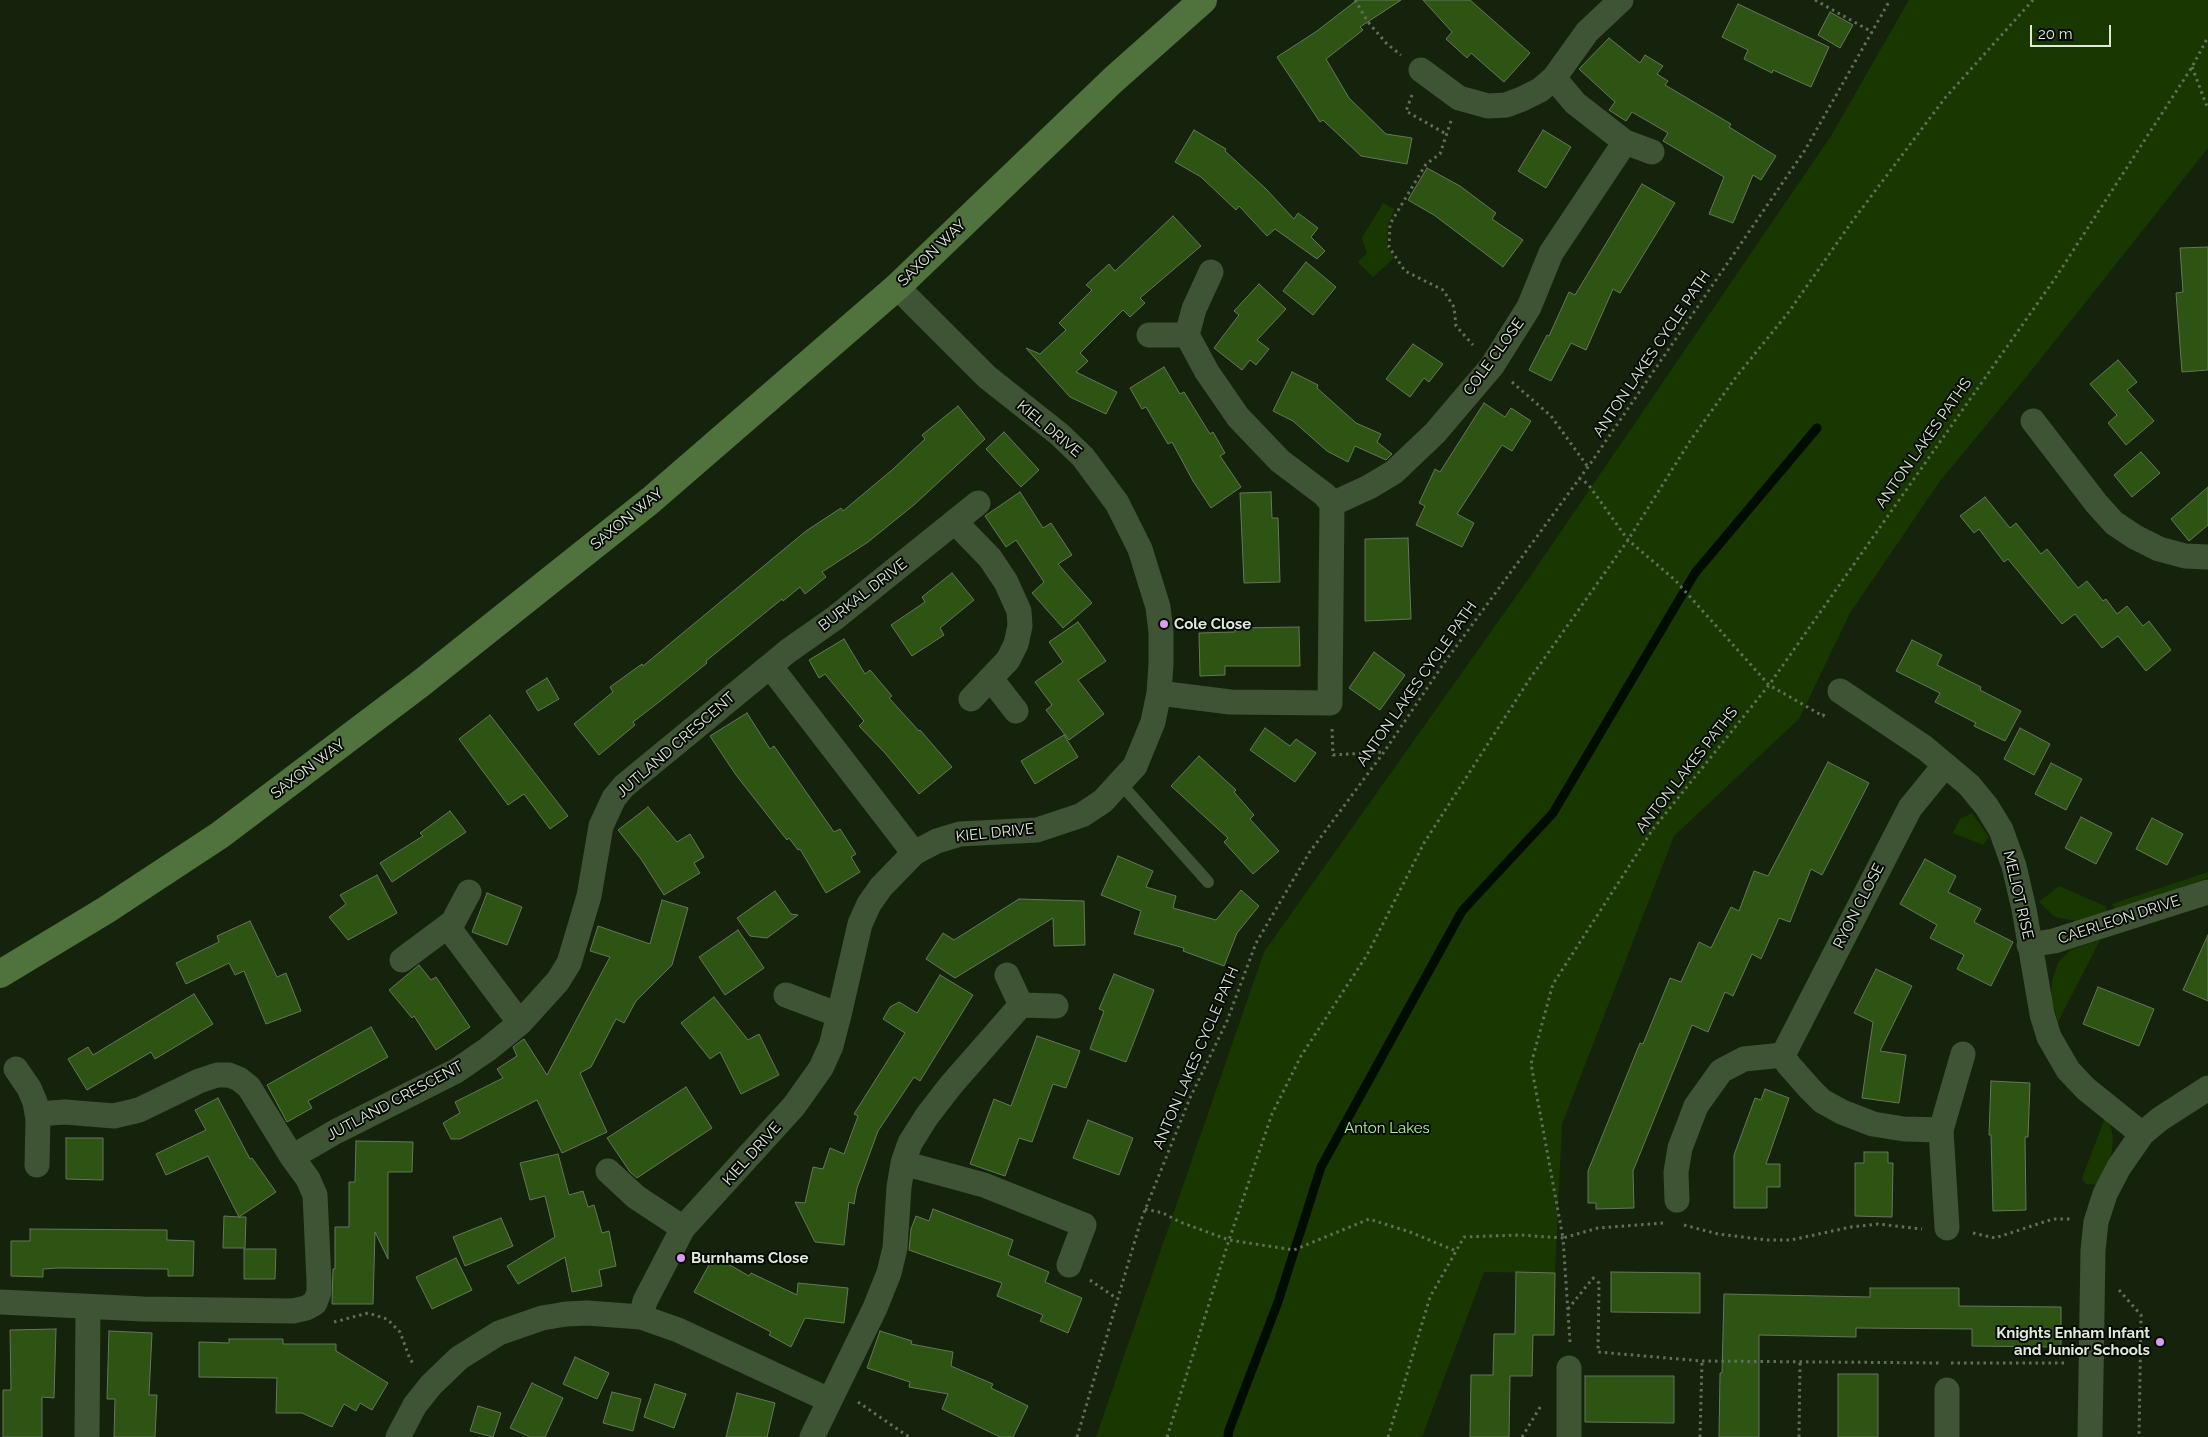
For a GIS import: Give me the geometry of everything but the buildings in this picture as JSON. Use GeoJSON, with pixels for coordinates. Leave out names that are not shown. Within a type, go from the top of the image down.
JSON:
{"type":"FeatureCollection","features":[{"type":"Feature","properties":{"kind":"street","name":"SAXON WAY"},"geometry":{"type":"LineString","coordinates":[[0,974],[163,873],[220,835],[357,733],[651,500],[897,287],[1113,80],[1203,0]]}},
{"type":"Feature","properties":{"kind":"street"},"geometry":{"type":"LineString","coordinates":[[1420,70],[1459,98],[1488,106],[1506,105],[1540,90],[1554,78],[1586,32],[1621,0]]}},
{"type":"Feature","properties":{"kind":"street"},"geometry":{"type":"LineString","coordinates":[[1554,78],[1575,103],[1625,142],[1652,152]]}},
{"type":"Feature","properties":{"kind":"street","name":"COLE CLOSE"},"geometry":{"type":"LineString","coordinates":[[1332,504],[1369,487],[1394,472],[1435,433],[1492,366],[1530,308],[1552,253],[1625,142]]}},
{"type":"Feature","properties":{"kind":"street"},"geometry":{"type":"LineString","coordinates":[[1159,693],[1238,702],[1330,703],[1332,504],[1325,495],[1280,461],[1238,418],[1206,372],[1187,335],[1194,309],[1211,272]]}},
{"type":"Feature","properties":{"kind":"street","name":"KIEL DRIVE"},"geometry":{"type":"LineString","coordinates":[[641,1317],[644,1301],[683,1228],[743,1164],[808,1088],[830,1046],[858,931],[869,904],[881,887],[914,853],[937,841],[960,834],[1037,830],[1059,824],[1089,810],[1103,801],[1121,784],[1135,766],[1145,746],[1153,722],[1159,693],[1162,632],[1156,599],[1140,549],[1128,523],[1107,488],[1083,457],[1059,434],[987,378],[897,287]]}},
{"type":"Feature","properties":{"kind":"street"},"geometry":{"type":"LineString","coordinates":[[1149,335],[1187,335]]}},
{"type":"Feature","properties":{"kind":"street"},"geometry":{"type":"LineString","coordinates":[[2033,421],[2096,503],[2114,523],[2135,537],[2159,549],[2184,556],[2208,557]]}},
{"type":"Feature","properties":{"kind":"street","name":"BURKAL DRIVE"},"geometry":{"type":"LineString","coordinates":[[770,666],[835,618],[978,503]]}},
{"type":"Feature","properties":{"kind":"street"},"geometry":{"type":"LineString","coordinates":[[955,522],[990,558],[1006,582],[1019,611],[1020,626],[1016,644],[1008,660],[971,699]]}},
{"type":"Feature","properties":{"kind":"street"},"geometry":{"type":"LineString","coordinates":[[770,666],[914,853]]}},
{"type":"Feature","properties":{"kind":"street","name":"JUTLAND CRESCENT"},"geometry":{"type":"LineString","coordinates":[[292,1157],[335,1132],[456,1071],[504,1037],[520,1023],[558,981],[569,963],[589,896],[601,826],[614,798],[624,786],[770,666]]}},
{"type":"Feature","properties":{"kind":"street"},"geometry":{"type":"LineString","coordinates":[[991,679],[1016,711]]}},
{"type":"Feature","properties":{"kind":"street","name":"MELIOT RISE"},"geometry":{"type":"LineString","coordinates":[[1840,691],[1925,748],[1969,786],[1986,807],[2001,830],[2014,866],[2042,1014],[2058,1054],[2068,1070],[2086,1089],[2142,1134]]}},
{"type":"Feature","properties":{"kind":"street","name":"RYON CLOSE"},"geometry":{"type":"LineString","coordinates":[[1783,1055],[1910,808],[1946,765]]}},
{"type":"Feature","properties":{"kind":"street"},"geometry":{"type":"LineString","coordinates":[[402,960],[448,927],[459,912],[469,892]]}},
{"type":"Feature","properties":{"kind":"street","name":"CAERLEON DRIVE"},"geometry":{"type":"LineString","coordinates":[[2029,944],[2054,941],[2208,892]]}},
{"type":"Feature","properties":{"kind":"street"},"geometry":{"type":"LineString","coordinates":[[448,927],[520,1023]]}},
{"type":"Feature","properties":{"kind":"street"},"geometry":{"type":"LineString","coordinates":[[1007,975],[1021,1005]]}},
{"type":"Feature","properties":{"kind":"street"},"geometry":{"type":"LineString","coordinates":[[786,995],[839,1015]]}},
{"type":"Feature","properties":{"kind":"street"},"geometry":{"type":"LineString","coordinates":[[1021,1005],[1056,1006]]}},
{"type":"Feature","properties":{"kind":"street"},"geometry":{"type":"LineString","coordinates":[[812,1437],[831,1394],[875,1308],[889,1273],[895,1248],[903,1163],[910,1143],[927,1116],[951,1085],[1021,1005]]}},
{"type":"Feature","properties":{"kind":"street"},"geometry":{"type":"LineString","coordinates":[[1947,1228],[1941,1130],[1963,1054]]}},
{"type":"Feature","properties":{"kind":"street"},"geometry":{"type":"LineString","coordinates":[[1676,1212],[1676,1172],[1680,1148],[1696,1106],[1721,1071],[1744,1059],[1783,1055],[1788,1064],[1822,1101],[1842,1112],[1873,1124],[1904,1129],[1941,1130]]}},
{"type":"Feature","properties":{"kind":"street"},"geometry":{"type":"LineString","coordinates":[[16,1070],[29,1088],[37,1114],[37,1165]]}},
{"type":"Feature","properties":{"kind":"street"},"geometry":{"type":"LineString","coordinates":[[0,1302],[88,1307],[293,1311],[306,1308],[315,1303],[319,1292],[315,1195],[308,1179],[292,1157],[249,1087],[239,1079],[228,1075],[217,1075],[139,1110],[114,1116],[65,1112],[37,1114]]}},
{"type":"Feature","properties":{"kind":"street"},"geometry":{"type":"LineString","coordinates":[[2090,1437],[2093,1250],[2096,1222],[2105,1194],[2119,1167],[2142,1134],[2160,1118],[2208,1088]]}},
{"type":"Feature","properties":{"kind":"street"},"geometry":{"type":"LineString","coordinates":[[903,1163],[984,1185],[1036,1204],[1084,1225],[1069,1265]]}},
{"type":"Feature","properties":{"kind":"street"},"geometry":{"type":"LineString","coordinates":[[608,1171],[636,1197],[683,1228]]}},
{"type":"Feature","properties":{"kind":"street"},"geometry":{"type":"LineString","coordinates":[[87,1437],[88,1307]]}},
{"type":"Feature","properties":{"kind":"street"},"geometry":{"type":"LineString","coordinates":[[398,1437],[415,1405],[431,1385],[459,1358],[499,1332],[521,1324],[542,1318],[588,1313],[641,1317],[831,1394]]}},
{"type":"Feature","properties":{"kind":"street"},"geometry":{"type":"LineString","coordinates":[[1569,1368],[1569,1437]]}},
{"type":"Feature","properties":{"kind":"street"},"geometry":{"type":"LineString","coordinates":[[1947,1390],[1947,1437]]}},
{"type":"Feature","properties":{"kind":"lane"},"geometry":{"type":"LineString","coordinates":[[1121,784],[1208,882]]}},
{"type":"Feature","properties":{"kind":"path"},"geometry":{"type":"LineString","coordinates":[[1355,0],[1368,22],[1387,44],[1420,70],[1406,111],[1446,134],[1440,154],[1426,164],[1390,224],[1388,247],[1404,271],[1443,290],[1454,307],[1456,326],[1492,366],[1552,416],[1588,466]]}},
{"type":"Feature","properties":{"kind":"path"},"geometry":{"type":"LineString","coordinates":[[1815,0],[1872,32]]}},
{"type":"Feature","properties":{"kind":"path","name":"ANTON LAKES CYCLE PATH"},"geometry":{"type":"LineString","coordinates":[[1077,1437],[1116,1298],[1146,1208],[1190,1098],[1227,1021],[1256,943],[1309,853],[1384,752],[1444,663],[1588,466],[1804,150],[1890,0]]}},
{"type":"Feature","properties":{"kind":"path"},"geometry":{"type":"LineString","coordinates":[[1168,1437],[1229,1240],[1272,1114],[1286,1082],[1367,954],[1424,843],[1529,680],[1628,540],[1690,441],[1736,378],[1788,313],[1857,215],[1946,98],[2033,0]]}},
{"type":"Feature","properties":{"kind":"path","name":"ANTON LAKES PATHS"},"geometry":{"type":"LineString","coordinates":[[1569,1368],[1571,1354],[1563,1238],[1532,1064],[1553,984],[1653,829],[1769,685],[2056,277],[2192,67],[2208,37]]}},
{"type":"Feature","properties":{"kind":"path"},"geometry":{"type":"LineString","coordinates":[[2192,67],[2208,109]]}},
{"type":"Feature","properties":{"kind":"path"},"geometry":{"type":"LineString","coordinates":[[1579,478],[1588,484],[1628,540],[1675,580],[1769,685],[1823,716],[1840,691]]}},
{"type":"Feature","properties":{"kind":"path"},"geometry":{"type":"LineString","coordinates":[[1330,703],[1334,755],[1384,752]]}},
{"type":"Feature","properties":{"kind":"path"},"geometry":{"type":"LineString","coordinates":[[1146,1208],[1229,1240],[1294,1250],[1369,1219],[1410,1232],[1456,1251]]}},
{"type":"Feature","properties":{"kind":"path"},"geometry":{"type":"LineString","coordinates":[[1676,1212],[1718,1234],[1767,1240],[1791,1240],[1851,1227],[1878,1224],[1922,1229],[1947,1228],[1994,1238],[2053,1218],[2096,1222]]}},
{"type":"Feature","properties":{"kind":"path"},"geometry":{"type":"LineString","coordinates":[[1388,1437],[1430,1297],[1464,1237],[1520,1235],[1563,1238],[1598,1228],[1666,1223]]}},
{"type":"Feature","properties":{"kind":"path"},"geometry":{"type":"LineString","coordinates":[[1069,1265],[1116,1298]]}},
{"type":"Feature","properties":{"kind":"path"},"geometry":{"type":"LineString","coordinates":[[1568,1309],[1592,1278],[1598,1283],[1598,1352],[1702,1361],[2091,1363]]}},
{"type":"Feature","properties":{"kind":"path"},"geometry":{"type":"LineString","coordinates":[[2117,1287],[2141,1315],[2139,1437]]}},
{"type":"Feature","properties":{"kind":"path"},"geometry":{"type":"LineString","coordinates":[[315,1303],[324,1318],[334,1322],[368,1313],[388,1319],[400,1332],[410,1359],[431,1385]]}},
{"type":"Feature","properties":{"kind":"path"},"geometry":{"type":"LineString","coordinates":[[1700,1437],[1702,1361]]}},
{"type":"Feature","properties":{"kind":"path"},"geometry":{"type":"LineString","coordinates":[[1799,1437],[1800,1362]]}},
{"type":"Feature","properties":{"kind":"path"},"geometry":{"type":"LineString","coordinates":[[831,1394],[866,1407],[909,1437]]}},
{"type":"Feature","properties":{"kind":"path"},"geometry":{"type":"LineString","coordinates":[[1522,1437],[1543,1402]]}},
{"type":"Feature","properties":{"kind":"green space","name":"Anton Lakes"},"geometry":{"type":"Polygon","coordinates":[[[1909,0],[2208,0],[2208,148],[2031,371],[1940,481],[1850,613],[1799,719],[1674,836],[1562,1124],[1555,1273],[1484,1272],[1422,1437],[1096,1437],[1264,952],[1534,571],[1831,136],[1909,0]]]}},
{"type":"Feature","properties":{"kind":"green space"},"geometry":{"type":"Polygon","coordinates":[[[1383,203],[1394,209],[1388,224],[1387,247],[1394,258],[1373,277],[1358,262],[1367,253],[1362,238],[1383,203]]]}},
{"type":"Feature","properties":{"kind":"green space"},"geometry":{"type":"Polygon","coordinates":[[[1972,813],[1989,837],[1983,845],[1953,833],[1960,819],[1972,813]]]}},
{"type":"Feature","properties":{"kind":"green space"},"geometry":{"type":"Polygon","coordinates":[[[2208,872],[2208,878],[2115,910],[2112,904],[2208,872]]]}},
{"type":"Feature","properties":{"kind":"green space"},"geometry":{"type":"Polygon","coordinates":[[[2059,886],[2105,906],[2107,912],[2077,921],[2055,917],[2039,902],[2059,886]]]}},
{"type":"Feature","properties":{"kind":"green space"},"geometry":{"type":"Polygon","coordinates":[[[2100,940],[2058,1022],[2051,998],[2052,981],[2058,963],[2070,950],[2100,940]]]}},
{"type":"Feature","properties":{"kind":"green space"},"geometry":{"type":"Polygon","coordinates":[[[2105,1118],[2111,1127],[2113,1138],[2111,1160],[2098,1185],[2086,1184],[2082,1178],[2105,1118]]]}},
{"type":"Feature","properties":{"kind":"waterway"},"geometry":{"type":"LineString","coordinates":[[1228,1437],[1278,1302],[1321,1167],[1462,911],[1553,813],[1695,573],[1817,428]]}},
{"type":"Feature","properties":{"kind":"place","name":"Cole Close"},"geometry":{"type":"Point","coordinates":[1164,624]}},
{"type":"Feature","properties":{"kind":"place","name":"Burnhams Close"},"geometry":{"type":"Point","coordinates":[681,1258]}},
{"type":"Feature","properties":{"kind":"place","name":"Knights Enham Infant and Junior Schools"},"geometry":{"type":"Point","coordinates":[2160,1342]}}]}
